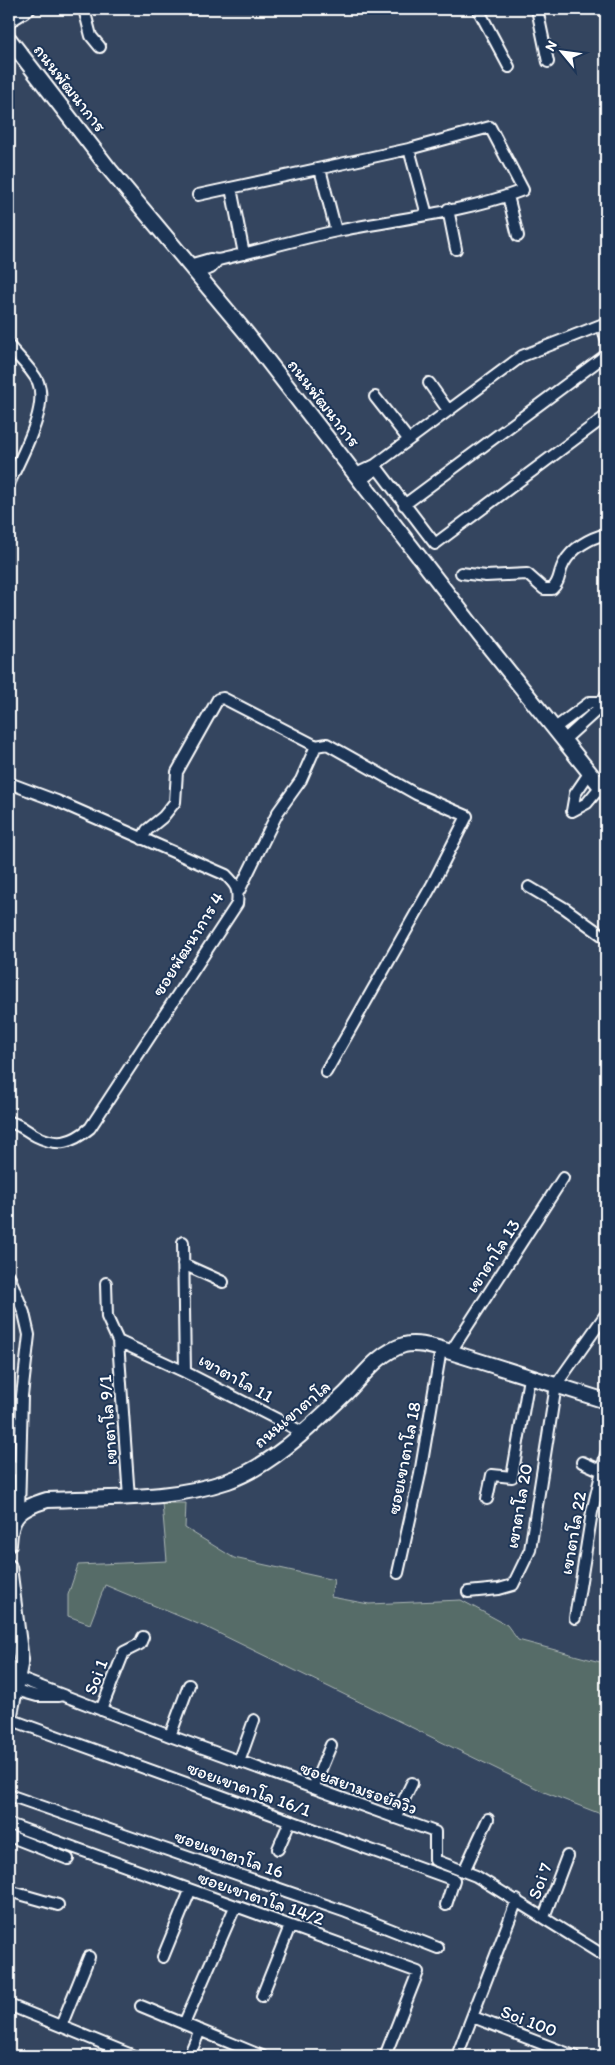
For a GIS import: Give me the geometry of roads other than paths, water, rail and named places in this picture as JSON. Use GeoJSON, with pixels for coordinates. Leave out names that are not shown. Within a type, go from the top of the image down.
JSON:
{"type":"FeatureCollection","features":[{"type":"Feature","properties":{"kind":"street"},"geometry":{"type":"LineString","coordinates":[[9,22],[30,9]]}},
{"type":"Feature","properties":{"kind":"street"},"geometry":{"type":"LineString","coordinates":[[84,9],[92,36],[100,47]]}},
{"type":"Feature","properties":{"kind":"street"},"geometry":{"type":"LineString","coordinates":[[478,9],[509,68]]}},
{"type":"Feature","properties":{"kind":"street"},"geometry":{"type":"LineString","coordinates":[[537,9],[548,62]]}},
{"type":"Feature","properties":{"kind":"street","name":"ถนนพัฒนาการ"},"geometry":{"type":"LineString","coordinates":[[9,39],[110,170],[193,269],[603,790]]}},
{"type":"Feature","properties":{"kind":"street"},"geometry":{"type":"LineString","coordinates":[[193,269],[210,268],[218,260],[336,231],[427,215],[508,196],[524,190],[490,127],[409,149],[198,195]]}},
{"type":"Feature","properties":{"kind":"street"},"geometry":{"type":"LineString","coordinates":[[409,149],[427,215]]}},
{"type":"Feature","properties":{"kind":"street"},"geometry":{"type":"LineString","coordinates":[[320,169],[336,231]]}},
{"type":"Feature","properties":{"kind":"street"},"geometry":{"type":"LineString","coordinates":[[231,188],[244,254]]}},
{"type":"Feature","properties":{"kind":"street"},"geometry":{"type":"LineString","coordinates":[[508,196],[518,236]]}},
{"type":"Feature","properties":{"kind":"street"},"geometry":{"type":"LineString","coordinates":[[448,209],[456,249]]}},
{"type":"Feature","properties":{"kind":"street"},"geometry":{"type":"LineString","coordinates":[[358,477],[372,472],[375,465],[408,439],[522,356],[604,324],[606,340]]}},
{"type":"Feature","properties":{"kind":"street"},"geometry":{"type":"LineString","coordinates":[[9,346],[37,380],[41,392],[40,406],[34,424],[9,484]]}},
{"type":"Feature","properties":{"kind":"street"},"geometry":{"type":"LineString","coordinates":[[404,505],[606,355]]}},
{"type":"Feature","properties":{"kind":"street"},"geometry":{"type":"LineString","coordinates":[[429,383],[448,410]]}},
{"type":"Feature","properties":{"kind":"street"},"geometry":{"type":"LineString","coordinates":[[375,397],[408,439]]}},
{"type":"Feature","properties":{"kind":"street"},"geometry":{"type":"LineString","coordinates":[[375,465],[435,544],[606,416]]}},
{"type":"Feature","properties":{"kind":"street"},"geometry":{"type":"LineString","coordinates":[[461,573],[486,576],[527,574],[544,589],[552,589],[559,580],[563,564],[586,542],[606,534]]}},
{"type":"Feature","properties":{"kind":"street"},"geometry":{"type":"LineString","coordinates":[[142,839],[144,833],[164,816],[175,802],[177,772],[218,699],[223,698],[316,746],[327,744],[416,794],[467,816],[432,885],[326,1072]]}},
{"type":"Feature","properties":{"kind":"street"},"geometry":{"type":"LineString","coordinates":[[555,728],[590,702],[603,698]]}},
{"type":"Feature","properties":{"kind":"street"},"geometry":{"type":"LineString","coordinates":[[564,740],[597,710],[603,698]]}},
{"type":"Feature","properties":{"kind":"street"},"geometry":{"type":"LineString","coordinates":[[239,891],[278,812],[301,780],[316,746]]}},
{"type":"Feature","properties":{"kind":"street"},"geometry":{"type":"LineString","coordinates":[[590,772],[575,794],[572,811],[587,803],[603,790]]}},
{"type":"Feature","properties":{"kind":"street","name":"ซอยพัฒนาการ 4"},"geometry":{"type":"LineString","coordinates":[[9,783],[57,801],[226,875],[239,891],[236,904],[90,1128],[76,1140],[58,1142],[37,1137],[17,1124],[9,1122]]}},
{"type":"Feature","properties":{"kind":"street"},"geometry":{"type":"LineString","coordinates":[[529,887],[566,909],[606,938]]}},
{"type":"Feature","properties":{"kind":"street","name":"เขาตาโล 13"},"geometry":{"type":"LineString","coordinates":[[445,1351],[563,1178]]}},
{"type":"Feature","properties":{"kind":"street","name":"เขาตาโล 11"},"geometry":{"type":"LineString","coordinates":[[183,1242],[185,1372],[302,1432]]}},
{"type":"Feature","properties":{"kind":"street"},"geometry":{"type":"LineString","coordinates":[[183,1264],[223,1282]]}},
{"type":"Feature","properties":{"kind":"street"},"geometry":{"type":"LineString","coordinates":[[9,1276],[24,1313],[29,1335],[22,1396],[19,1512],[13,1522],[9,1535],[9,1544]]}},
{"type":"Feature","properties":{"kind":"street"},"geometry":{"type":"LineString","coordinates":[[106,1283],[107,1317],[118,1340],[185,1372]]}},
{"type":"Feature","properties":{"kind":"street"},"geometry":{"type":"LineString","coordinates":[[556,1385],[606,1314]]}},
{"type":"Feature","properties":{"kind":"street","name":"เขาตาโล 9/1"},"geometry":{"type":"LineString","coordinates":[[118,1340],[129,1498]]}},
{"type":"Feature","properties":{"kind":"street","name":"ถนนเขาตาโล"},"geometry":{"type":"LineString","coordinates":[[19,1512],[47,1500],[169,1496],[228,1481],[264,1463],[302,1432],[382,1356],[406,1344],[424,1345],[606,1400]]}},
{"type":"Feature","properties":{"kind":"street","name":"ซอยเขาตาโล 18"},"geometry":{"type":"LineString","coordinates":[[398,1573],[445,1351]]}},
{"type":"Feature","properties":{"kind":"street"},"geometry":{"type":"LineString","coordinates":[[487,1499],[492,1475],[512,1477],[529,1378]]}},
{"type":"Feature","properties":{"kind":"street","name":"เขาตาโล 20"},"geometry":{"type":"LineString","coordinates":[[468,1592],[499,1589],[513,1584],[524,1565],[530,1550],[556,1385]]}},
{"type":"Feature","properties":{"kind":"street","name":"เขาตาโล 22"},"geometry":{"type":"LineString","coordinates":[[575,1618],[592,1512],[606,1454]]}},
{"type":"Feature","properties":{"kind":"street"},"geometry":{"type":"LineString","coordinates":[[582,1462],[602,1471]]}},
{"type":"Feature","properties":{"kind":"street"},"geometry":{"type":"LineString","coordinates":[[9,1465],[20,1472]]}},
{"type":"Feature","properties":{"kind":"street"},"geometry":{"type":"LineString","coordinates":[[9,1567],[21,1660],[9,1719]]}},
{"type":"Feature","properties":{"kind":"street","name":"Soi 1"},"geometry":{"type":"LineString","coordinates":[[101,1710],[124,1652],[140,1644],[143,1637]]}},
{"type":"Feature","properties":{"kind":"street","name":"ซอยสยามรอยัลวิว"},"geometry":{"type":"LineString","coordinates":[[17,1684],[40,1685],[60,1696],[435,1832],[435,1860],[464,1871],[517,1900],[606,1957]]}},
{"type":"Feature","properties":{"kind":"street"},"geometry":{"type":"LineString","coordinates":[[170,1736],[189,1685]]}},
{"type":"Feature","properties":{"kind":"street","name":"ซอยเขาตาโล 16/1"},"geometry":{"type":"LineString","coordinates":[[9,1719],[454,1880],[446,1905]]}},
{"type":"Feature","properties":{"kind":"street"},"geometry":{"type":"LineString","coordinates":[[239,1762],[254,1720]]}},
{"type":"Feature","properties":{"kind":"street"},"geometry":{"type":"LineString","coordinates":[[313,1788],[331,1745]]}},
{"type":"Feature","properties":{"kind":"street"},"geometry":{"type":"LineString","coordinates":[[395,1818],[412,1783]]}},
{"type":"Feature","properties":{"kind":"street","name":"ซอยเขาตาโล 16"},"geometry":{"type":"LineString","coordinates":[[9,1794],[346,1912],[438,1948]]}},
{"type":"Feature","properties":{"kind":"street"},"geometry":{"type":"LineString","coordinates":[[464,1871],[488,1818]]}},
{"type":"Feature","properties":{"kind":"street"},"geometry":{"type":"LineString","coordinates":[[278,1849],[290,1821]]}},
{"type":"Feature","properties":{"kind":"street","name":"ซอยเขาตาโล 14/2"},"geometry":{"type":"LineString","coordinates":[[9,1824],[418,1972],[385,2056]]}},
{"type":"Feature","properties":{"kind":"street"},"geometry":{"type":"LineString","coordinates":[[9,1836],[68,1859]]}},
{"type":"Feature","properties":{"kind":"street","name":"Soi 7"},"geometry":{"type":"LineString","coordinates":[[544,1917],[567,1856]]}},
{"type":"Feature","properties":{"kind":"street"},"geometry":{"type":"LineString","coordinates":[[9,1891],[58,1905]]}},
{"type":"Feature","properties":{"kind":"street"},"geometry":{"type":"LineString","coordinates":[[163,1957],[190,1891]]}},
{"type":"Feature","properties":{"kind":"street"},"geometry":{"type":"LineString","coordinates":[[457,2056],[517,1900]]}},
{"type":"Feature","properties":{"kind":"street"},"geometry":{"type":"LineString","coordinates":[[184,2024],[235,1907]]}},
{"type":"Feature","properties":{"kind":"street"},"geometry":{"type":"LineString","coordinates":[[262,1996],[290,1926]]}},
{"type":"Feature","properties":{"kind":"street"},"geometry":{"type":"LineString","coordinates":[[61,2026],[89,1957]]}},
{"type":"Feature","properties":{"kind":"street"},"geometry":{"type":"LineString","coordinates":[[9,2005],[134,2056]]}},
{"type":"Feature","properties":{"kind":"street"},"geometry":{"type":"LineString","coordinates":[[141,2006],[262,2056]]}},
{"type":"Feature","properties":{"kind":"street","name":"Soi 100"},"geometry":{"type":"LineString","coordinates":[[473,2017],[574,2056]]}},
{"type":"Feature","properties":{"kind":"street"},"geometry":{"type":"LineString","coordinates":[[189,2056],[200,2030]]}}]}
